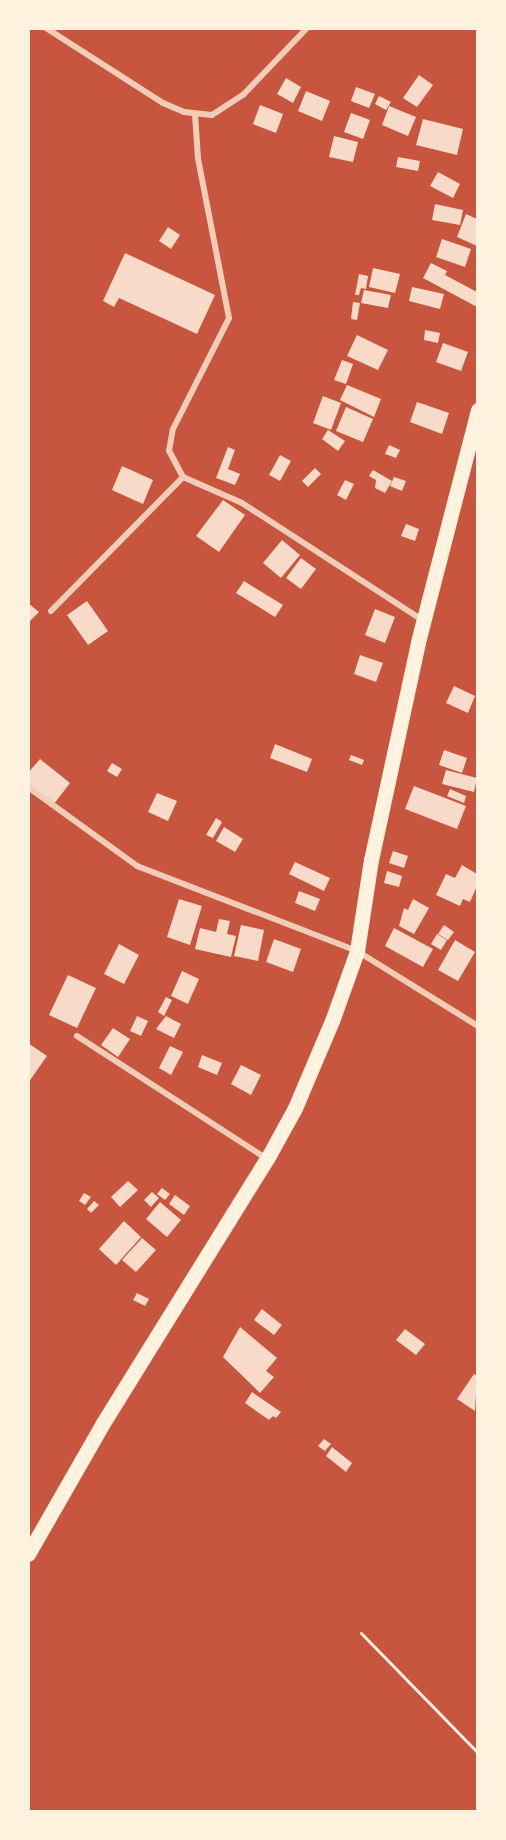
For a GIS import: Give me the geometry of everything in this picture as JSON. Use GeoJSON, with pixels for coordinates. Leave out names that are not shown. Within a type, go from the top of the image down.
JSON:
{"type":"FeatureCollection","features":[{"type":"Feature","properties":{"kind":"main road"},"geometry":{"type":"LineString","coordinates":[[28,1554],[103,1424],[267,1159],[314,1064],[357,951],[371,860],[424,621],[477,410]]}},
{"type":"Feature","properties":{"kind":"street"},"geometry":{"type":"LineString","coordinates":[[46,28],[163,104],[195,114],[212,115],[237,100],[307,28]]}},
{"type":"Feature","properties":{"kind":"street"},"geometry":{"type":"LineString","coordinates":[[195,114],[198,158],[229,318],[173,429],[170,451],[183,477],[242,503],[424,621]]}},
{"type":"Feature","properties":{"kind":"street"},"geometry":{"type":"LineString","coordinates":[[51,611],[183,477]]}},
{"type":"Feature","properties":{"kind":"street"},"geometry":{"type":"LineString","coordinates":[[28,787],[137,866],[357,951],[477,1026]]}},
{"type":"Feature","properties":{"kind":"street"},"geometry":{"type":"LineString","coordinates":[[77,1036],[267,1159]]}},
{"type":"Feature","properties":{"kind":"path"},"geometry":{"type":"LineString","coordinates":[[361,1633],[477,1753]]}},
{"type":"Feature","properties":{"kind":"building"},"geometry":{"type":"Polygon","coordinates":[[[419,75],[433,85],[417,107],[403,98],[419,75]]]}},
{"type":"Feature","properties":{"kind":"building"},"geometry":{"type":"Polygon","coordinates":[[[286,78],[301,87],[293,103],[277,94],[286,78]]]}},
{"type":"Feature","properties":{"kind":"building"},"geometry":{"type":"Polygon","coordinates":[[[356,87],[375,94],[369,108],[351,101],[356,87]]]}},
{"type":"Feature","properties":{"kind":"building"},"geometry":{"type":"Polygon","coordinates":[[[306,91],[330,101],[322,121],[298,111],[306,91]]]}},
{"type":"Feature","properties":{"kind":"building"},"geometry":{"type":"Polygon","coordinates":[[[379,96],[391,102],[386,110],[375,104],[379,96]]]}},
{"type":"Feature","properties":{"kind":"building"},"geometry":{"type":"Polygon","coordinates":[[[260,105],[283,114],[276,133],[253,124],[260,105]]]}},
{"type":"Feature","properties":{"kind":"building"},"geometry":{"type":"Polygon","coordinates":[[[389,106],[416,117],[408,136],[382,125],[389,106]]]}},
{"type":"Feature","properties":{"kind":"building"},"geometry":{"type":"Polygon","coordinates":[[[351,113],[370,120],[363,139],[344,132],[351,113]]]}},
{"type":"Feature","properties":{"kind":"building"},"geometry":{"type":"Polygon","coordinates":[[[423,119],[463,129],[457,155],[416,145],[423,119]]]}},
{"type":"Feature","properties":{"kind":"building"},"geometry":{"type":"Polygon","coordinates":[[[334,136],[358,142],[353,162],[329,157],[334,136]]]}},
{"type":"Feature","properties":{"kind":"building"},"geometry":{"type":"Polygon","coordinates":[[[398,157],[420,161],[418,171],[396,167],[398,157]]]}},
{"type":"Feature","properties":{"kind":"building"},"geometry":{"type":"Polygon","coordinates":[[[438,172],[460,184],[453,198],[430,186],[438,172]]]}},
{"type":"Feature","properties":{"kind":"building"},"geometry":{"type":"Polygon","coordinates":[[[435,204],[463,210],[460,225],[432,220],[435,204]]]}},
{"type":"Feature","properties":{"kind":"building"},"geometry":{"type":"Polygon","coordinates":[[[466,214],[477,219],[477,246],[457,237],[466,214]]]}},
{"type":"Feature","properties":{"kind":"building"},"geometry":{"type":"Polygon","coordinates":[[[168,227],[180,235],[171,249],[159,241],[168,227]]]}},
{"type":"Feature","properties":{"kind":"building"},"geometry":{"type":"Polygon","coordinates":[[[442,239],[471,249],[465,267],[436,257],[442,239]]]}},
{"type":"Feature","properties":{"kind":"building"},"geometry":{"type":"Polygon","coordinates":[[[125,253],[215,295],[197,334],[119,298],[114,307],[103,301],[125,253]]]}},
{"type":"Feature","properties":{"kind":"building"},"geometry":{"type":"Polygon","coordinates":[[[431,263],[447,271],[445,275],[477,292],[477,307],[423,278],[431,263]]]}},
{"type":"Feature","properties":{"kind":"building"},"geometry":{"type":"Polygon","coordinates":[[[373,268],[400,274],[395,293],[369,287],[373,268]]]}},
{"type":"Feature","properties":{"kind":"building"},"geometry":{"type":"Polygon","coordinates":[[[359,274],[368,276],[366,289],[361,288],[359,295],[355,295],[359,274]]]}},
{"type":"Feature","properties":{"kind":"building"},"geometry":{"type":"Polygon","coordinates":[[[412,287],[444,294],[440,309],[409,301],[412,287]]]}},
{"type":"Feature","properties":{"kind":"building"},"geometry":{"type":"Polygon","coordinates":[[[364,290],[391,295],[388,308],[361,303],[364,290]]]}},
{"type":"Feature","properties":{"kind":"building"},"geometry":{"type":"Polygon","coordinates":[[[353,302],[360,303],[357,320],[351,319],[353,302]]]}},
{"type":"Feature","properties":{"kind":"building"},"geometry":{"type":"Polygon","coordinates":[[[425,330],[440,333],[438,343],[424,340],[425,330]]]}},
{"type":"Feature","properties":{"kind":"building"},"geometry":{"type":"Polygon","coordinates":[[[357,335],[388,350],[378,370],[347,356],[357,335]]]}},
{"type":"Feature","properties":{"kind":"building"},"geometry":{"type":"Polygon","coordinates":[[[443,343],[468,352],[461,371],[436,362],[443,343]]]}},
{"type":"Feature","properties":{"kind":"building"},"geometry":{"type":"Polygon","coordinates":[[[342,360],[353,364],[346,384],[334,380],[342,360]]]}},
{"type":"Feature","properties":{"kind":"building"},"geometry":{"type":"Polygon","coordinates":[[[347,385],[381,399],[374,417],[340,400],[347,385]]]}},
{"type":"Feature","properties":{"kind":"building"},"geometry":{"type":"Polygon","coordinates":[[[323,396],[341,403],[331,430],[313,423],[323,396]]]}},
{"type":"Feature","properties":{"kind":"building"},"geometry":{"type":"Polygon","coordinates":[[[417,402],[449,413],[442,434],[410,422],[417,402]]]}},
{"type":"Feature","properties":{"kind":"building"},"geometry":{"type":"Polygon","coordinates":[[[346,407],[373,419],[363,442],[336,431],[346,407]]]}},
{"type":"Feature","properties":{"kind":"building"},"geometry":{"type":"Polygon","coordinates":[[[328,430],[345,441],[338,451],[322,439],[328,430]]]}},
{"type":"Feature","properties":{"kind":"building"},"geometry":{"type":"Polygon","coordinates":[[[389,445],[400,450],[396,458],[385,454],[389,445]]]}},
{"type":"Feature","properties":{"kind":"building"},"geometry":{"type":"Polygon","coordinates":[[[228,447],[235,450],[228,469],[240,474],[235,485],[216,478],[228,447]]]}},
{"type":"Feature","properties":{"kind":"building"},"geometry":{"type":"Polygon","coordinates":[[[280,455],[291,461],[280,481],[269,475],[280,455]]]}},
{"type":"Feature","properties":{"kind":"building"},"geometry":{"type":"Polygon","coordinates":[[[122,466],[153,480],[143,504],[112,490],[122,466]]]}},
{"type":"Feature","properties":{"kind":"building"},"geometry":{"type":"Polygon","coordinates":[[[315,468],[321,474],[308,487],[302,481],[315,468]]]}},
{"type":"Feature","properties":{"kind":"building"},"geometry":{"type":"Polygon","coordinates":[[[373,470],[392,481],[385,493],[375,488],[376,480],[369,476],[373,470]]]}},
{"type":"Feature","properties":{"kind":"building"},"geometry":{"type":"Polygon","coordinates":[[[394,477],[406,481],[402,491],[390,486],[394,477]]]}},
{"type":"Feature","properties":{"kind":"building"},"geometry":{"type":"Polygon","coordinates":[[[345,480],[354,484],[346,500],[337,495],[345,480]]]}},
{"type":"Feature","properties":{"kind":"building"},"geometry":{"type":"Polygon","coordinates":[[[223,500],[245,515],[219,552],[196,536],[223,500]]]}},
{"type":"Feature","properties":{"kind":"building"},"geometry":{"type":"Polygon","coordinates":[[[406,524],[419,529],[415,541],[401,536],[406,524]]]}},
{"type":"Feature","properties":{"kind":"building"},"geometry":{"type":"Polygon","coordinates":[[[282,540],[300,555],[281,578],[263,563],[282,540]]]}},
{"type":"Feature","properties":{"kind":"building"},"geometry":{"type":"Polygon","coordinates":[[[301,558],[316,569],[301,589],[286,578],[301,558]]]}},
{"type":"Feature","properties":{"kind":"building"},"geometry":{"type":"Polygon","coordinates":[[[244,581],[283,605],[275,617],[236,593],[244,581]]]}},
{"type":"Feature","properties":{"kind":"building"},"geometry":{"type":"Polygon","coordinates":[[[87,601],[108,631],[88,645],[67,615],[87,601]]]}},
{"type":"Feature","properties":{"kind":"building"},"geometry":{"type":"Polygon","coordinates":[[[28,603],[39,612],[28,623],[28,603]]]}},
{"type":"Feature","properties":{"kind":"building"},"geometry":{"type":"Polygon","coordinates":[[[375,609],[395,617],[385,643],[365,635],[375,609]]]}},
{"type":"Feature","properties":{"kind":"building"},"geometry":{"type":"Polygon","coordinates":[[[360,655],[383,663],[376,682],[354,674],[360,655]]]}},
{"type":"Feature","properties":{"kind":"building"},"geometry":{"type":"Polygon","coordinates":[[[454,686],[475,696],[468,713],[446,703],[454,686]]]}},
{"type":"Feature","properties":{"kind":"building"},"geometry":{"type":"Polygon","coordinates":[[[275,744],[312,759],[307,772],[270,758],[275,744]]]}},
{"type":"Feature","properties":{"kind":"building"},"geometry":{"type":"Polygon","coordinates":[[[444,750],[467,758],[462,773],[439,765],[444,750]]]}},
{"type":"Feature","properties":{"kind":"building"},"geometry":{"type":"Polygon","coordinates":[[[351,755],[364,760],[362,765],[349,760],[351,755]]]}},
{"type":"Feature","properties":{"kind":"building"},"geometry":{"type":"Polygon","coordinates":[[[40,759],[70,783],[54,804],[28,784],[28,773],[40,759]]]}},
{"type":"Feature","properties":{"kind":"building"},"geometry":{"type":"Polygon","coordinates":[[[112,763],[122,769],[117,777],[107,771],[112,763]]]}},
{"type":"Feature","properties":{"kind":"building"},"geometry":{"type":"Polygon","coordinates":[[[446,770],[477,778],[474,792],[442,784],[446,770]]]}},
{"type":"Feature","properties":{"kind":"building"},"geometry":{"type":"Polygon","coordinates":[[[414,786],[466,806],[457,829],[405,809],[414,786]]]}},
{"type":"Feature","properties":{"kind":"building"},"geometry":{"type":"Polygon","coordinates":[[[450,789],[466,796],[464,803],[447,796],[450,789]]]}},
{"type":"Feature","properties":{"kind":"building"},"geometry":{"type":"Polygon","coordinates":[[[157,793],[177,801],[168,821],[148,812],[157,793]]]}},
{"type":"Feature","properties":{"kind":"building"},"geometry":{"type":"Polygon","coordinates":[[[216,818],[222,822],[213,838],[206,835],[216,818]]]}},
{"type":"Feature","properties":{"kind":"building"},"geometry":{"type":"Polygon","coordinates":[[[224,827],[243,839],[235,852],[216,841],[224,827]]]}},
{"type":"Feature","properties":{"kind":"building"},"geometry":{"type":"Polygon","coordinates":[[[393,851],[408,856],[404,868],[389,863],[393,851]]]}},
{"type":"Feature","properties":{"kind":"building"},"geometry":{"type":"Polygon","coordinates":[[[295,862],[330,878],[324,891],[289,874],[295,862]]]}},
{"type":"Feature","properties":{"kind":"building"},"geometry":{"type":"Polygon","coordinates":[[[462,865],[477,874],[477,886],[470,902],[463,899],[460,906],[436,895],[446,874],[455,878],[462,865]]]}},
{"type":"Feature","properties":{"kind":"building"},"geometry":{"type":"Polygon","coordinates":[[[387,871],[402,876],[399,887],[384,883],[387,871]]]}},
{"type":"Feature","properties":{"kind":"building"},"geometry":{"type":"Polygon","coordinates":[[[299,891],[320,899],[315,911],[295,903],[299,891]]]}},
{"type":"Feature","properties":{"kind":"building"},"geometry":{"type":"Polygon","coordinates":[[[179,899],[202,906],[190,945],[167,937],[179,899]]]}},
{"type":"Feature","properties":{"kind":"building"},"geometry":{"type":"Polygon","coordinates":[[[413,899],[429,908],[414,934],[399,926],[404,908],[408,910],[413,899]]]}},
{"type":"Feature","properties":{"kind":"building"},"geometry":{"type":"Polygon","coordinates":[[[219,919],[230,921],[227,934],[236,936],[231,957],[195,949],[200,928],[216,932],[219,919]]]}},
{"type":"Feature","properties":{"kind":"building"},"geometry":{"type":"Polygon","coordinates":[[[241,925],[264,930],[258,961],[234,956],[241,925]]]}},
{"type":"Feature","properties":{"kind":"building"},"geometry":{"type":"Polygon","coordinates":[[[444,925],[454,932],[448,940],[438,934],[444,925]]]}},
{"type":"Feature","properties":{"kind":"building"},"geometry":{"type":"Polygon","coordinates":[[[394,928],[433,949],[423,967],[385,946],[394,928]]]}},
{"type":"Feature","properties":{"kind":"building"},"geometry":{"type":"Polygon","coordinates":[[[437,934],[447,940],[441,950],[431,944],[437,934]]]}},
{"type":"Feature","properties":{"kind":"building"},"geometry":{"type":"Polygon","coordinates":[[[274,939],[301,949],[293,972],[266,962],[274,939]]]}},
{"type":"Feature","properties":{"kind":"building"},"geometry":{"type":"Polygon","coordinates":[[[455,940],[475,952],[458,981],[438,970],[455,940]]]}},
{"type":"Feature","properties":{"kind":"building"},"geometry":{"type":"Polygon","coordinates":[[[119,944],[139,955],[124,984],[104,974],[119,944]]]}},
{"type":"Feature","properties":{"kind":"building"},"geometry":{"type":"Polygon","coordinates":[[[182,971],[199,979],[188,1004],[171,996],[182,971]]]}},
{"type":"Feature","properties":{"kind":"building"},"geometry":{"type":"Polygon","coordinates":[[[68,975],[96,988],[77,1028],[49,1015],[68,975]]]}},
{"type":"Feature","properties":{"kind":"building"},"geometry":{"type":"Polygon","coordinates":[[[166,997],[172,1000],[164,1016],[158,1012],[166,997]]]}},
{"type":"Feature","properties":{"kind":"building"},"geometry":{"type":"Polygon","coordinates":[[[137,1016],[148,1021],[141,1036],[130,1031],[137,1016]]]}},
{"type":"Feature","properties":{"kind":"building"},"geometry":{"type":"Polygon","coordinates":[[[166,1016],[181,1024],[174,1038],[156,1029],[166,1016]]]}},
{"type":"Feature","properties":{"kind":"building"},"geometry":{"type":"Polygon","coordinates":[[[113,1028],[130,1039],[118,1057],[101,1045],[113,1028]]]}},
{"type":"Feature","properties":{"kind":"building"},"geometry":{"type":"Polygon","coordinates":[[[28,1043],[47,1056],[28,1083],[28,1043]]]}},
{"type":"Feature","properties":{"kind":"building"},"geometry":{"type":"Polygon","coordinates":[[[170,1046],[183,1052],[171,1075],[159,1068],[170,1046]]]}},
{"type":"Feature","properties":{"kind":"building"},"geometry":{"type":"Polygon","coordinates":[[[202,1055],[222,1063],[217,1075],[198,1067],[202,1055]]]}},
{"type":"Feature","properties":{"kind":"building"},"geometry":{"type":"Polygon","coordinates":[[[241,1065],[261,1075],[251,1095],[231,1084],[241,1065]]]}},
{"type":"Feature","properties":{"kind":"building"},"geometry":{"type":"Polygon","coordinates":[[[128,1181],[138,1190],[120,1207],[111,1197],[128,1181]]]}},
{"type":"Feature","properties":{"kind":"building"},"geometry":{"type":"Polygon","coordinates":[[[162,1188],[170,1194],[165,1200],[157,1194],[162,1188]]]}},
{"type":"Feature","properties":{"kind":"building"},"geometry":{"type":"Polygon","coordinates":[[[152,1192],[159,1198],[151,1207],[144,1200],[152,1192]]]}},
{"type":"Feature","properties":{"kind":"building"},"geometry":{"type":"Polygon","coordinates":[[[84,1193],[91,1197],[85,1205],[79,1201],[84,1193]]]}},
{"type":"Feature","properties":{"kind":"building"},"geometry":{"type":"Polygon","coordinates":[[[175,1195],[190,1206],[184,1215],[169,1204],[175,1195]]]}},
{"type":"Feature","properties":{"kind":"building"},"geometry":{"type":"Polygon","coordinates":[[[94,1201],[99,1205],[91,1213],[87,1209],[94,1201]]]}},
{"type":"Feature","properties":{"kind":"building"},"geometry":{"type":"Polygon","coordinates":[[[160,1202],[181,1220],[167,1237],[146,1219],[160,1202]]]}},
{"type":"Feature","properties":{"kind":"building"},"geometry":{"type":"Polygon","coordinates":[[[124,1221],[141,1237],[116,1265],[99,1249],[124,1221]]]}},
{"type":"Feature","properties":{"kind":"building"},"geometry":{"type":"Polygon","coordinates":[[[142,1238],[156,1250],[136,1272],[122,1260],[142,1238]]]}},
{"type":"Feature","properties":{"kind":"building"},"geometry":{"type":"Polygon","coordinates":[[[137,1293],[149,1299],[145,1306],[133,1300],[137,1293]]]}},
{"type":"Feature","properties":{"kind":"building"},"geometry":{"type":"Polygon","coordinates":[[[262,1309],[282,1325],[274,1335],[254,1320],[262,1309]]]}},
{"type":"Feature","properties":{"kind":"building"},"geometry":{"type":"Polygon","coordinates":[[[240,1327],[277,1358],[266,1371],[274,1377],[260,1393],[223,1357],[240,1327]]]}},
{"type":"Feature","properties":{"kind":"building"},"geometry":{"type":"Polygon","coordinates":[[[405,1329],[425,1344],[416,1355],[396,1340],[405,1329]]]}},
{"type":"Feature","properties":{"kind":"building"},"geometry":{"type":"Polygon","coordinates":[[[474,1374],[477,1376],[475,1411],[457,1399],[474,1374]]]}},
{"type":"Feature","properties":{"kind":"building"},"geometry":{"type":"Polygon","coordinates":[[[252,1392],[281,1412],[276,1418],[273,1416],[269,1420],[245,1403],[252,1392]]]}},
{"type":"Feature","properties":{"kind":"building"},"geometry":{"type":"Polygon","coordinates":[[[324,1439],[331,1444],[325,1451],[318,1446],[324,1439]]]}},
{"type":"Feature","properties":{"kind":"building"},"geometry":{"type":"Polygon","coordinates":[[[332,1447],[352,1463],[346,1472],[326,1456],[332,1447]]]}}]}
